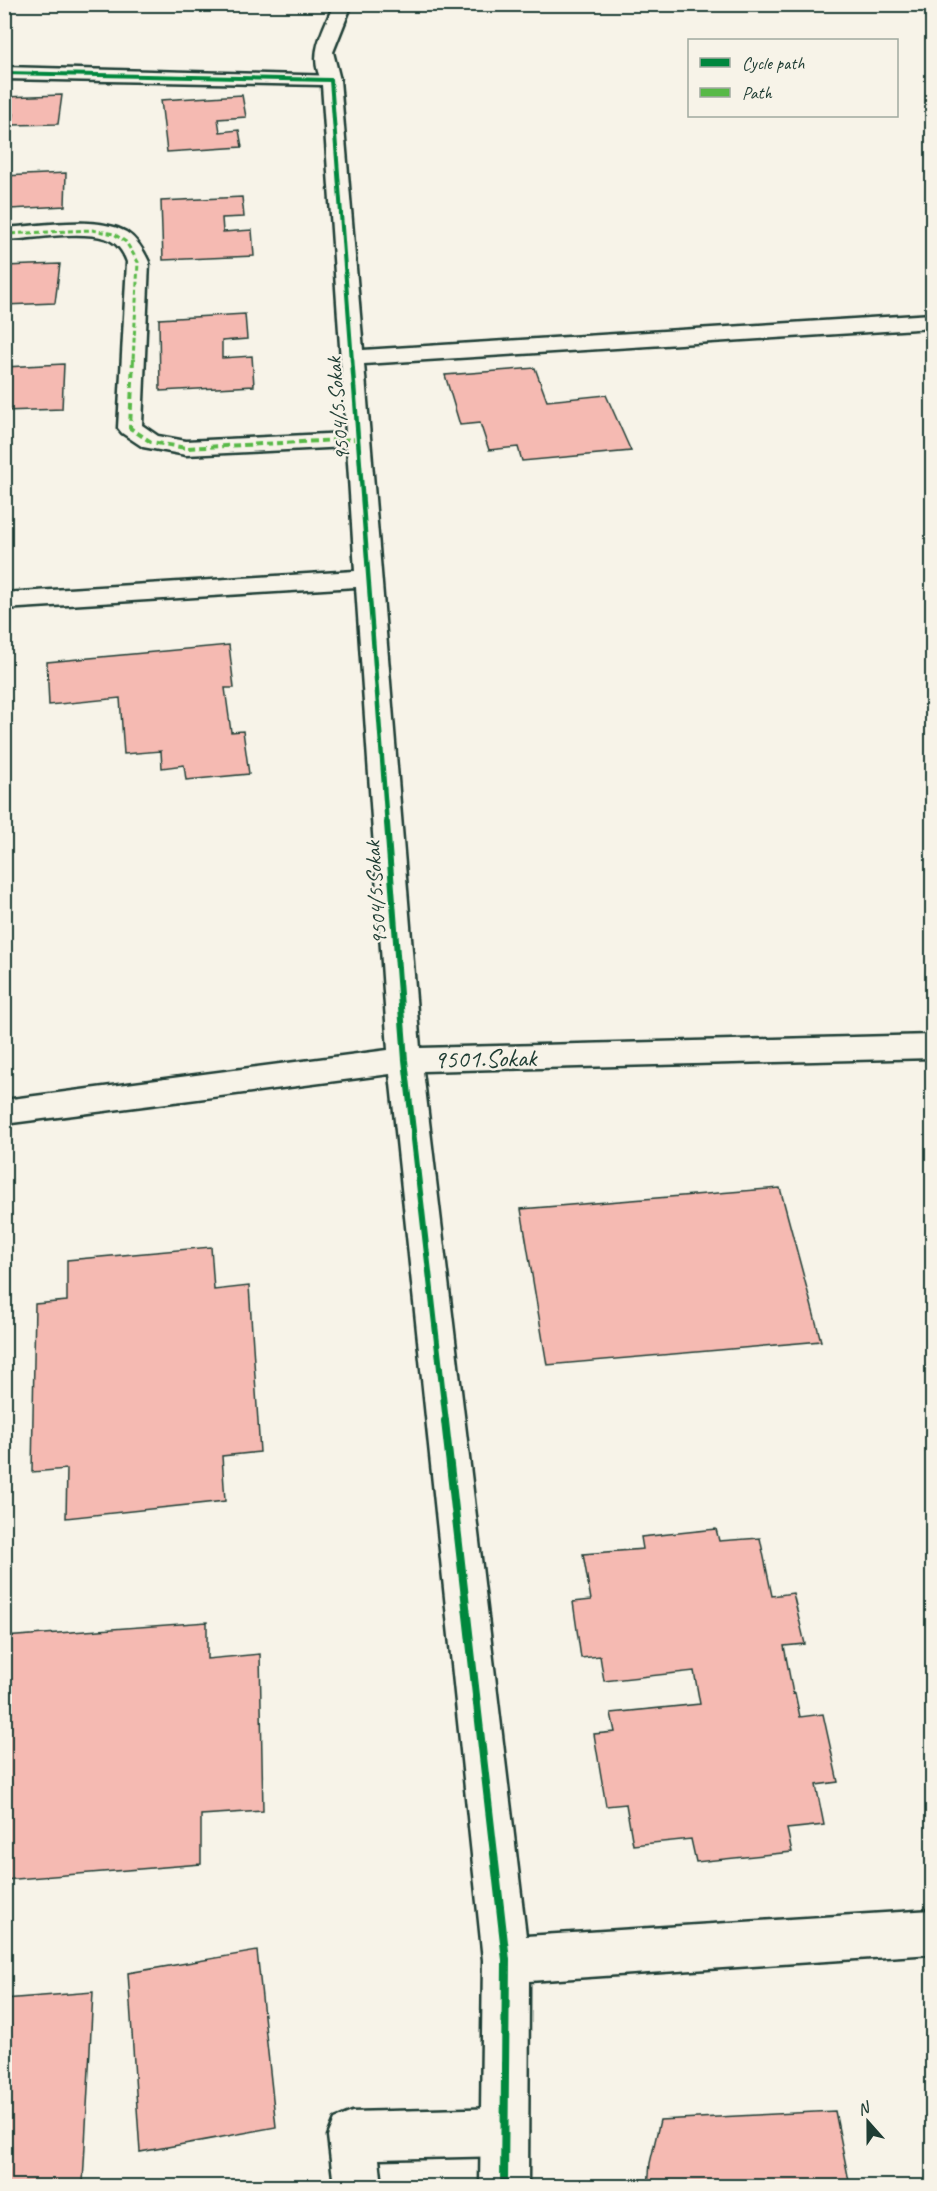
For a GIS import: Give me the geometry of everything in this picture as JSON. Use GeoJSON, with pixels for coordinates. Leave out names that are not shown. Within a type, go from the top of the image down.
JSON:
{"type":"FeatureCollection","features":[{"type":"Feature","properties":{"kind":"street","name":"9504/5.Sokak"},"geometry":{"type":"LineString","coordinates":[[343,4],[324,52],[331,80],[405,1060],[506,1960],[504,2187]]}},
{"type":"Feature","properties":{"kind":"street"},"geometry":{"type":"LineString","coordinates":[[4,73],[331,80]]}},
{"type":"Feature","properties":{"kind":"street"},"geometry":{"type":"LineString","coordinates":[[4,234],[85,231],[113,234],[133,247],[138,262],[130,428],[151,442],[186,448],[358,439]]}},
{"type":"Feature","properties":{"kind":"street"},"geometry":{"type":"LineString","coordinates":[[351,358],[933,321]]}},
{"type":"Feature","properties":{"kind":"street"},"geometry":{"type":"LineString","coordinates":[[4,601],[370,578]]}},
{"type":"Feature","properties":{"kind":"street","name":"9501.Sokak"},"geometry":{"type":"LineString","coordinates":[[4,1112],[405,1060],[933,1046]]}},
{"type":"Feature","properties":{"kind":"street"},"geometry":{"type":"LineString","coordinates":[[506,1960],[933,1932]]}},
{"type":"Feature","properties":{"kind":"street"},"geometry":{"type":"LineString","coordinates":[[358,2187],[352,2136],[504,2132]]}},
{"type":"Feature","properties":{"kind":"building"},"geometry":{"type":"Polygon","coordinates":[[[62,95],[58,124],[12,125],[14,114],[4,114],[4,97],[62,95]]]}},
{"type":"Feature","properties":{"kind":"building"},"geometry":{"type":"Polygon","coordinates":[[[242,95],[246,117],[218,119],[220,132],[239,130],[242,147],[167,152],[161,100],[242,95]]]}},
{"type":"Feature","properties":{"kind":"building"},"geometry":{"type":"Polygon","coordinates":[[[66,173],[65,206],[10,209],[11,195],[4,195],[4,176],[66,173]]]}},
{"type":"Feature","properties":{"kind":"building"},"geometry":{"type":"Polygon","coordinates":[[[242,197],[244,217],[222,218],[223,232],[252,230],[254,256],[163,260],[161,201],[242,197]]]}},
{"type":"Feature","properties":{"kind":"building"},"geometry":{"type":"Polygon","coordinates":[[[60,264],[55,303],[4,305],[4,266],[60,264]]]}},
{"type":"Feature","properties":{"kind":"building"},"geometry":{"type":"Polygon","coordinates":[[[245,314],[247,339],[222,341],[222,358],[252,356],[254,386],[160,391],[159,319],[245,314]]]}},
{"type":"Feature","properties":{"kind":"building"},"geometry":{"type":"Polygon","coordinates":[[[64,364],[62,409],[4,411],[4,367],[64,364]]]}},
{"type":"Feature","properties":{"kind":"building"},"geometry":{"type":"Polygon","coordinates":[[[535,368],[547,401],[606,395],[631,451],[522,461],[518,447],[489,450],[480,423],[460,425],[445,375],[535,368]]]}},
{"type":"Feature","properties":{"kind":"building"},"geometry":{"type":"Polygon","coordinates":[[[229,645],[234,688],[225,688],[231,732],[243,731],[249,774],[186,780],[184,765],[162,768],[161,751],[124,754],[120,698],[49,705],[47,662],[229,645]]]}},
{"type":"Feature","properties":{"kind":"building"},"geometry":{"type":"Polygon","coordinates":[[[780,1188],[821,1341],[547,1365],[521,1209],[780,1188]]]}},
{"type":"Feature","properties":{"kind":"building"},"geometry":{"type":"Polygon","coordinates":[[[211,1247],[214,1290],[249,1286],[260,1452],[222,1456],[225,1501],[66,1518],[67,1469],[32,1472],[35,1304],[67,1301],[67,1260],[211,1247]]]}},
{"type":"Feature","properties":{"kind":"building"},"geometry":{"type":"Polygon","coordinates":[[[716,1529],[719,1541],[760,1538],[772,1596],[793,1593],[805,1644],[784,1646],[793,1694],[795,1693],[800,1717],[823,1714],[838,1782],[816,1785],[824,1825],[787,1829],[792,1852],[696,1862],[691,1839],[633,1845],[626,1804],[606,1806],[594,1734],[615,1732],[611,1713],[700,1704],[694,1671],[604,1681],[600,1656],[581,1658],[573,1602],[591,1600],[583,1554],[643,1549],[641,1537],[716,1529]]]}},
{"type":"Feature","properties":{"kind":"building"},"geometry":{"type":"Polygon","coordinates":[[[207,1622],[207,1659],[260,1654],[263,1811],[201,1815],[201,1864],[4,1880],[4,1637],[207,1622]]]}},
{"type":"Feature","properties":{"kind":"building"},"geometry":{"type":"Polygon","coordinates":[[[257,1951],[276,2127],[140,2152],[128,1973],[257,1951]]]}},
{"type":"Feature","properties":{"kind":"building"},"geometry":{"type":"Polygon","coordinates":[[[93,1992],[83,2183],[4,2186],[4,1999],[93,1992]]]}},
{"type":"Feature","properties":{"kind":"building"},"geometry":{"type":"Polygon","coordinates":[[[835,2111],[850,2186],[648,2186],[650,2163],[660,2120],[835,2111]]]}},
{"type":"Feature","properties":{"kind":"marked path"},"geometry":{"type":"LineString","coordinates":[[4,234],[61,230],[104,231],[119,236],[132,249],[138,262],[130,428],[151,442],[186,448],[358,439]]}},
{"type":"Feature","properties":{"kind":"cycle path"},"geometry":{"type":"LineString","coordinates":[[4,73],[331,80],[405,1060],[506,1960],[504,2186]]}}]}
